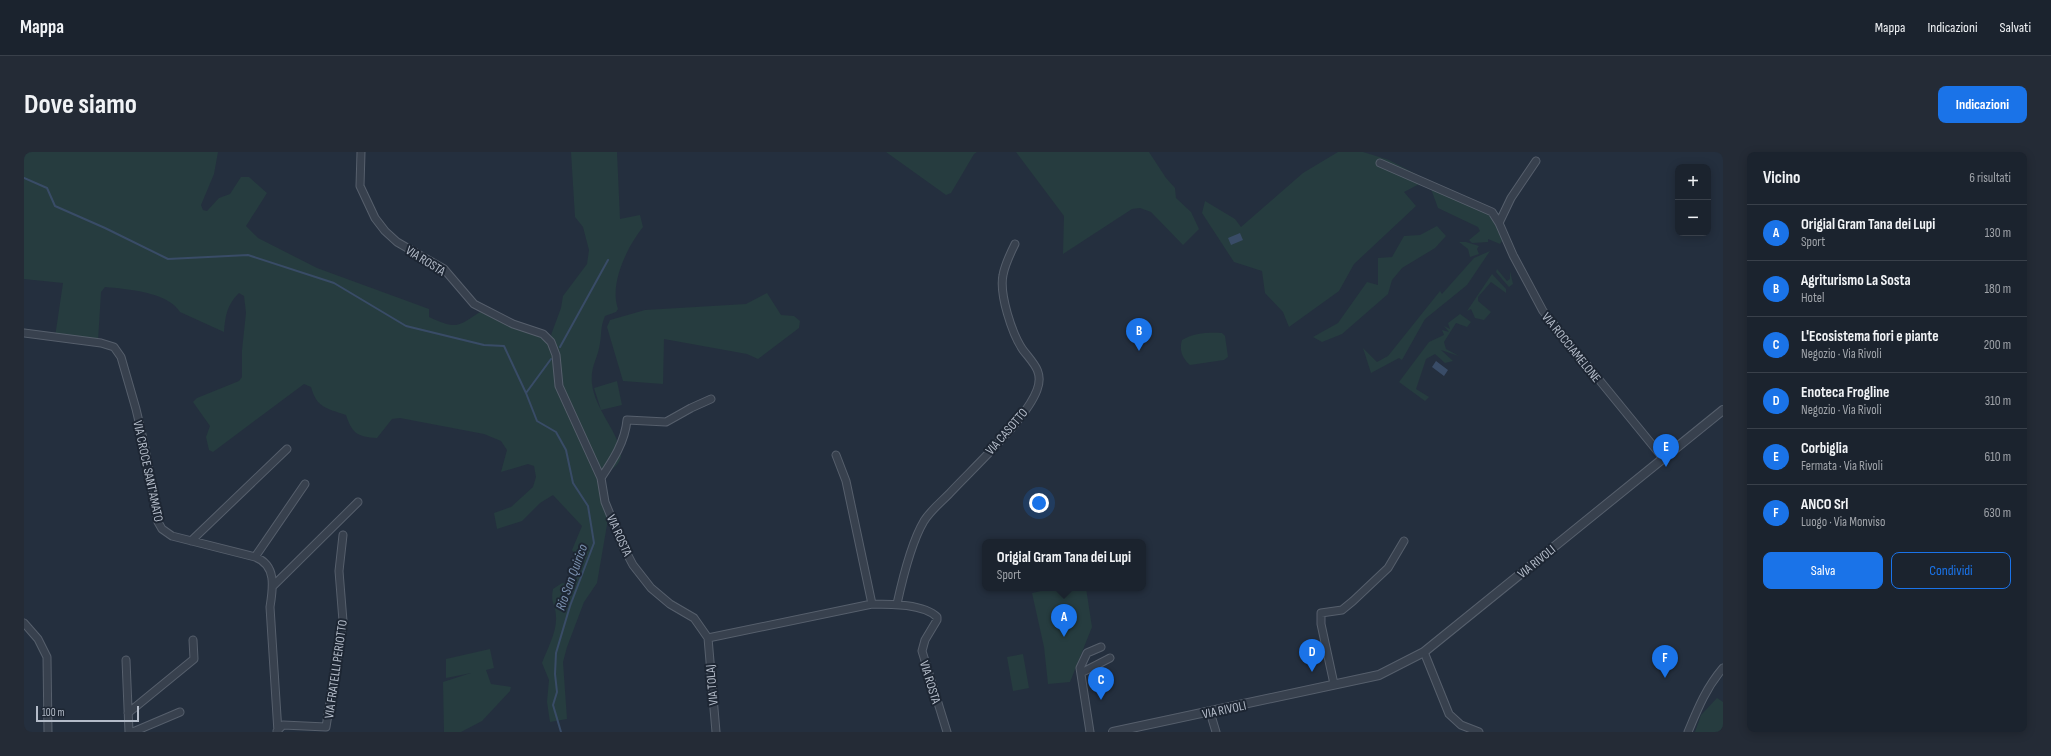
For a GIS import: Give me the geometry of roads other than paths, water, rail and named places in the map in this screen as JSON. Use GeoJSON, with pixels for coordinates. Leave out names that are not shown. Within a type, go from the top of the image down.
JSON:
{"type":"FeatureCollection","features":[{"type":"Feature","properties":{"kind":"street","name":"VIA ROSTA"},"geometry":{"type":"LineString","coordinates":[[361,152],[360,186],[375,218],[385,231],[397,242],[444,269],[474,304],[513,324],[544,334],[551,342],[556,355],[559,386],[601,478],[605,502],[623,546],[633,565],[651,588],[670,604],[694,618],[708,638],[872,604],[897,604],[923,610],[937,617],[925,640],[922,651],[947,732]]}},
{"type":"Feature","properties":{"kind":"street"},"geometry":{"type":"LineString","coordinates":[[1500,223],[1511,198],[1536,161]]}},
{"type":"Feature","properties":{"kind":"street","name":"VIA ROCCIAMELONE"},"geometry":{"type":"LineString","coordinates":[[1380,163],[1492,212],[1500,223],[1513,255],[1543,311],[1663,458]]}},
{"type":"Feature","properties":{"kind":"street","name":"VIA CASOTTO"},"geometry":{"type":"LineString","coordinates":[[897,604],[924,521],[1013,425],[1032,401],[1038,389],[1038,369],[1023,350],[1013,329],[1004,299],[1003,276],[1007,261],[1015,244]]}},
{"type":"Feature","properties":{"kind":"street","name":"VIA CROCE SANT'AMATO"},"geometry":{"type":"LineString","coordinates":[[24,333],[101,343],[114,347],[121,357],[136,409],[144,443],[158,522],[167,534],[255,557],[260,559],[270,569],[273,586],[270,607],[277,731]]}},
{"type":"Feature","properties":{"kind":"street"},"geometry":{"type":"LineString","coordinates":[[601,478],[621,445],[626,433],[627,420],[666,422],[690,408],[711,399]]}},
{"type":"Feature","properties":{"kind":"street","name":"VIA RIVOLI"},"geometry":{"type":"LineString","coordinates":[[1113,732],[1379,675],[1424,652],[1723,410]]}},
{"type":"Feature","properties":{"kind":"street"},"geometry":{"type":"LineString","coordinates":[[191,541],[287,450]]}},
{"type":"Feature","properties":{"kind":"street"},"geometry":{"type":"LineString","coordinates":[[836,455],[846,481],[872,604]]}},
{"type":"Feature","properties":{"kind":"street"},"geometry":{"type":"LineString","coordinates":[[255,557],[305,484]]}},
{"type":"Feature","properties":{"kind":"street"},"geometry":{"type":"LineString","coordinates":[[273,586],[358,502]]}},
{"type":"Feature","properties":{"kind":"street","name":"VIA FRATELLI PERIOTTO"},"geometry":{"type":"LineString","coordinates":[[277,731],[283,725],[326,727],[343,621],[339,571],[343,535]]}},
{"type":"Feature","properties":{"kind":"street"},"geometry":{"type":"LineString","coordinates":[[1334,684],[1321,624],[1321,613],[1342,610],[1353,601],[1388,568],[1404,541]]}},
{"type":"Feature","properties":{"kind":"street"},"geometry":{"type":"LineString","coordinates":[[24,623],[38,639],[46,657],[48,732]]}},
{"type":"Feature","properties":{"kind":"street","name":"VIA TOLAJ"},"geometry":{"type":"LineString","coordinates":[[708,638],[716,732]]}},
{"type":"Feature","properties":{"kind":"street"},"geometry":{"type":"LineString","coordinates":[[128,713],[194,659],[193,640]]}},
{"type":"Feature","properties":{"kind":"street"},"geometry":{"type":"LineString","coordinates":[[1090,732],[1081,673],[1081,663],[1086,653],[1101,647]]}},
{"type":"Feature","properties":{"kind":"street"},"geometry":{"type":"LineString","coordinates":[[1424,652],[1449,714],[1461,725],[1479,732]]}},
{"type":"Feature","properties":{"kind":"street"},"geometry":{"type":"LineString","coordinates":[[1081,673],[1110,658]]}},
{"type":"Feature","properties":{"kind":"street"},"geometry":{"type":"LineString","coordinates":[[126,660],[129,732]]}},
{"type":"Feature","properties":{"kind":"street"},"geometry":{"type":"LineString","coordinates":[[1688,732],[1702,697],[1723,668]]}},
{"type":"Feature","properties":{"kind":"street"},"geometry":{"type":"LineString","coordinates":[[133,732],[180,712]]}},
{"type":"Feature","properties":{"kind":"street"},"geometry":{"type":"LineString","coordinates":[[1210,712],[1216,732]]}},
{"type":"Feature","properties":{"kind":"water"},"geometry":{"type":"Polygon","coordinates":[[[1240,233],[1243,240],[1231,245],[1228,238],[1240,233]]]}},
{"type":"Feature","properties":{"kind":"water"},"geometry":{"type":"Polygon","coordinates":[[[1436,361],[1448,370],[1444,376],[1432,367],[1436,361]]]}},
{"type":"Feature","properties":{"kind":"waterway"},"geometry":{"type":"LineString","coordinates":[[24,178],[47,188],[55,206],[105,228],[168,259],[248,255],[334,283],[406,326],[484,345],[504,346],[526,393]]}},
{"type":"Feature","properties":{"kind":"waterway","name":"Rio San Quirico"},"geometry":{"type":"LineString","coordinates":[[560,347],[608,260]]}},
{"type":"Feature","properties":{"kind":"waterway","name":"Rio San Quirico"},"geometry":{"type":"LineString","coordinates":[[551,359],[526,393],[537,421],[556,432],[566,450],[573,483],[588,506],[594,543],[570,606],[556,653],[555,674],[557,692],[553,705],[561,732]]}},
{"type":"Feature","properties":{"kind":"place","name":"Agriturismo La Sosta"},"geometry":{"type":"Point","coordinates":[1139,351]}},
{"type":"Feature","properties":{"kind":"place","name":"Corbiglia"},"geometry":{"type":"Point","coordinates":[1666,467]}},
{"type":"Feature","properties":{"kind":"place","name":"Origial Gram Tana dei Lupi"},"geometry":{"type":"Point","coordinates":[1064,637]}},
{"type":"Feature","properties":{"kind":"place","name":"Enoteca Frogline"},"geometry":{"type":"Point","coordinates":[1312,672]}},
{"type":"Feature","properties":{"kind":"place","name":"ANCO Srl"},"geometry":{"type":"Point","coordinates":[1665,678]}},
{"type":"Feature","properties":{"kind":"place","name":"L'Ecosistema fiori e piante"},"geometry":{"type":"Point","coordinates":[1101,700]}}]}
